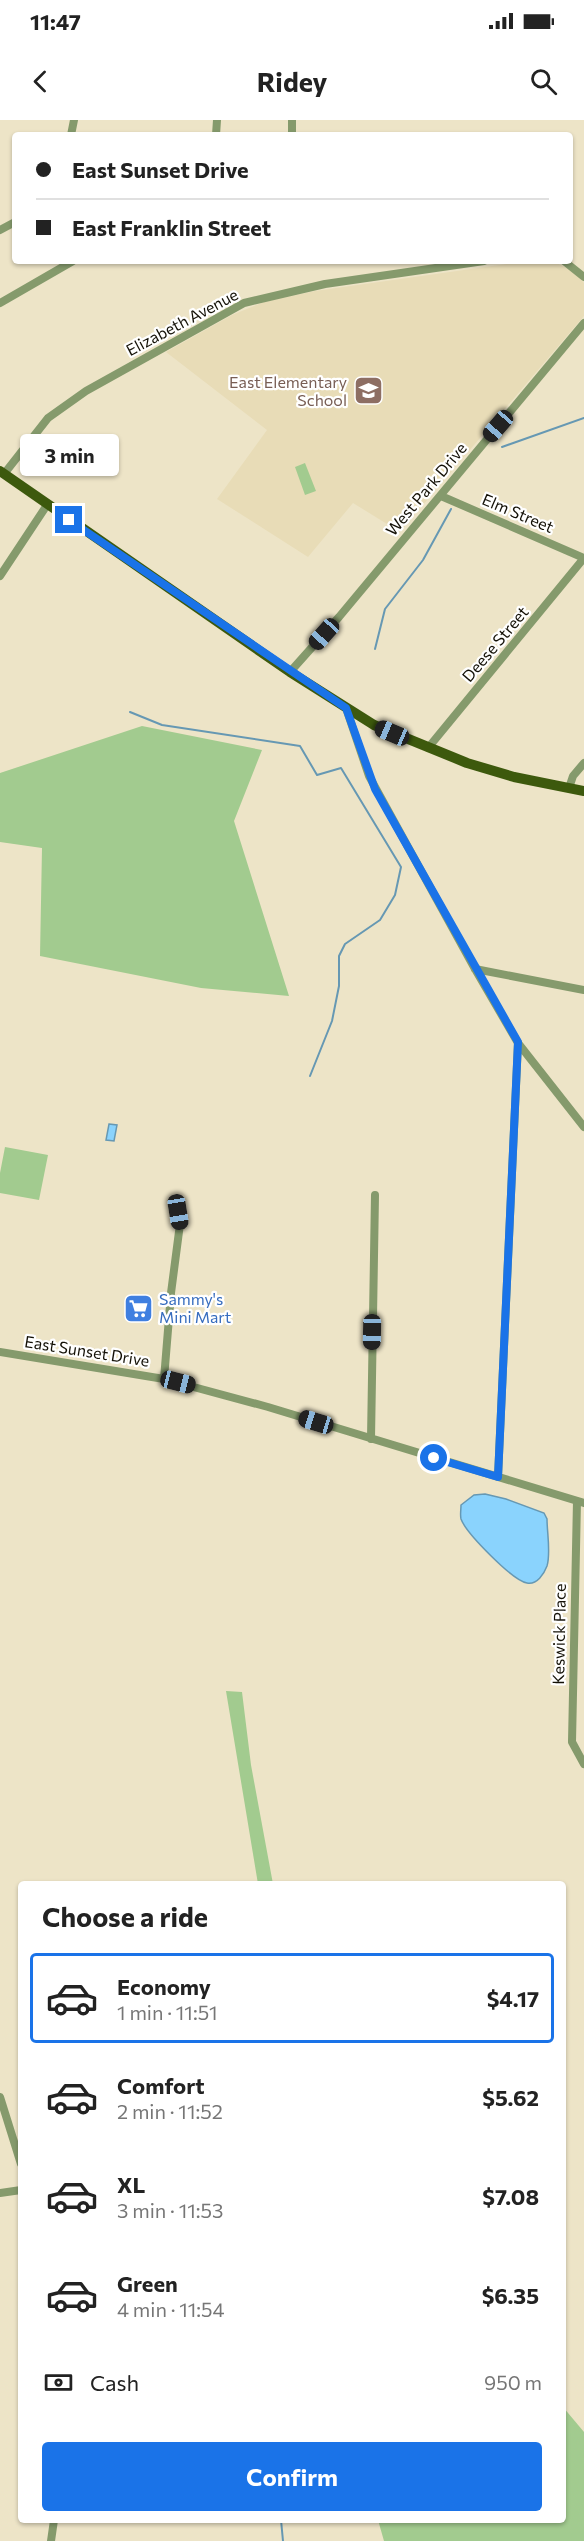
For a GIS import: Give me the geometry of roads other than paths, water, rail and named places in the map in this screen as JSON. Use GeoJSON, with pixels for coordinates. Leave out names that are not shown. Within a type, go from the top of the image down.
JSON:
{"type":"FeatureCollection","features":[{"type":"Feature","properties":{"kind":"main road"},"geometry":{"type":"LineString","coordinates":[[2,473],[290,672],[374,725],[467,763],[514,777],[584,791]]}},
{"type":"Feature","properties":{"kind":"street"},"geometry":{"type":"LineString","coordinates":[[0,303],[68,264]]}},
{"type":"Feature","properties":{"kind":"street","name":"Elizabeth Avenue"},"geometry":{"type":"LineString","coordinates":[[2,473],[48,418],[86,391],[244,303],[325,284],[463,264]]}},
{"type":"Feature","properties":{"kind":"street"},"geometry":{"type":"LineString","coordinates":[[568,264],[584,278]]}},
{"type":"Feature","properties":{"kind":"street","name":"West Park Drive"},"geometry":{"type":"LineString","coordinates":[[290,672],[441,496],[584,323]]}},
{"type":"Feature","properties":{"kind":"street","name":"Elm Street"},"geometry":{"type":"LineString","coordinates":[[441,496],[584,558]]}},
{"type":"Feature","properties":{"kind":"street"},"geometry":{"type":"LineString","coordinates":[[0,576],[47,505]]}},
{"type":"Feature","properties":{"kind":"street","name":"Deese Street"},"geometry":{"type":"LineString","coordinates":[[428,748],[584,558]]}},
{"type":"Feature","properties":{"kind":"street"},"geometry":{"type":"LineString","coordinates":[[346,708],[369,776],[476,969],[518,1042],[584,1127]]}},
{"type":"Feature","properties":{"kind":"street"},"geometry":{"type":"LineString","coordinates":[[568,788],[573,776],[584,763]]}},
{"type":"Feature","properties":{"kind":"street"},"geometry":{"type":"LineString","coordinates":[[476,969],[584,990]]}},
{"type":"Feature","properties":{"kind":"street"},"geometry":{"type":"LineString","coordinates":[[498,1477],[518,1042]]}},
{"type":"Feature","properties":{"kind":"street"},"geometry":{"type":"LineString","coordinates":[[370,1439],[375,1195]]}},
{"type":"Feature","properties":{"kind":"street"},"geometry":{"type":"LineString","coordinates":[[164,1379],[171,1293],[180,1224],[178,1212]]}},
{"type":"Feature","properties":{"kind":"street","name":"East Sunset Drive"},"geometry":{"type":"LineString","coordinates":[[0,1352],[164,1379],[580,1502]]}},
{"type":"Feature","properties":{"kind":"street","name":"Keswick Place"},"geometry":{"type":"LineString","coordinates":[[580,1502],[572,1742],[584,1764]]}},
{"type":"Feature","properties":{"kind":"street"},"geometry":{"type":"LineString","coordinates":[[0,2097],[18,2154]]}},
{"type":"Feature","properties":{"kind":"street"},"geometry":{"type":"LineString","coordinates":[[0,2193],[18,2190]]}},
{"type":"Feature","properties":{"kind":"street"},"geometry":{"type":"LineString","coordinates":[[51,2541],[54,2523]]}},
{"type":"Feature","properties":{"kind":"water"},"geometry":{"type":"Polygon","coordinates":[[[109,1124],[117,1125],[114,1141],[106,1140],[109,1124]]]}},
{"type":"Feature","properties":{"kind":"water"},"geometry":{"type":"Polygon","coordinates":[[[485,1494],[544,1513],[547,1519],[548,1561],[537,1581],[527,1583],[511,1574],[491,1556],[465,1526],[461,1517],[461,1505],[474,1495],[485,1494]]]}},
{"type":"Feature","properties":{"kind":"waterway"},"geometry":{"type":"LineString","coordinates":[[502,447],[584,418]]}},
{"type":"Feature","properties":{"kind":"waterway"},"geometry":{"type":"LineString","coordinates":[[375,649],[385,609],[423,560],[451,509]]}},
{"type":"Feature","properties":{"kind":"waterway"},"geometry":{"type":"LineString","coordinates":[[130,712],[162,725],[300,746],[317,775],[341,768],[401,867],[395,895],[380,920],[345,944],[339,956],[339,986],[332,1021],[310,1076]]}},
{"type":"Feature","properties":{"kind":"waterway"},"geometry":{"type":"LineString","coordinates":[[281,2523],[283,2541]]}},
{"type":"Feature","properties":{"kind":"place","name":"East Elementary School"},"geometry":{"type":"Point","coordinates":[368,391]}},
{"type":"Feature","properties":{"kind":"place","name":"Sammy's Mini Mart"},"geometry":{"type":"Point","coordinates":[138,1308]}}]}
